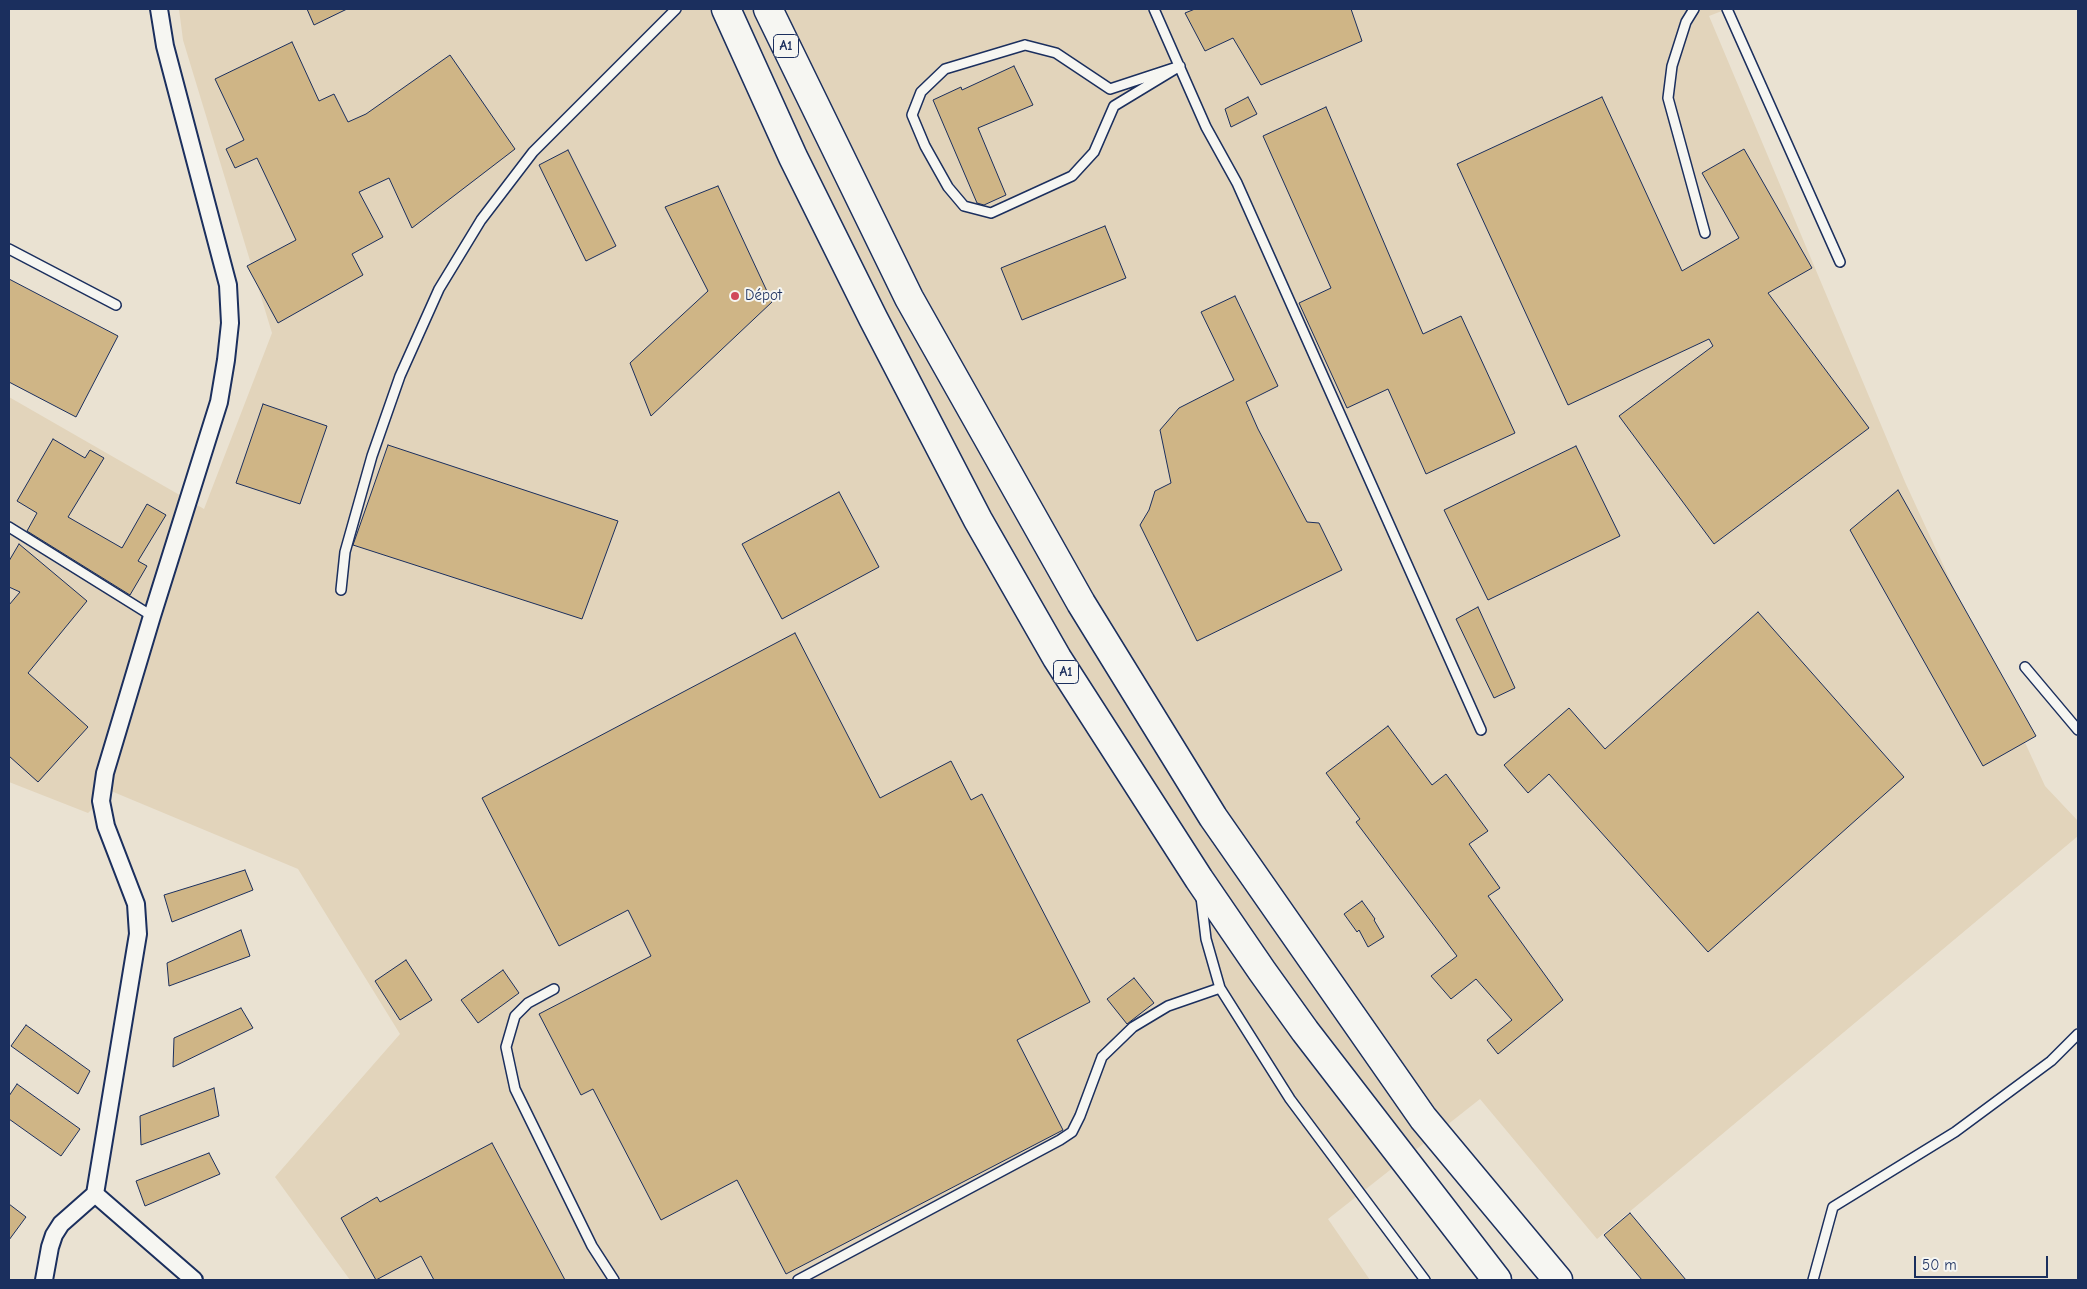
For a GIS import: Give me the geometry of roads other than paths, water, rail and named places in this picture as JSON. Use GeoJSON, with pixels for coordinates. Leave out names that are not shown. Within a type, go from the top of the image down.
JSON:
{"type":"FeatureCollection","features":[{"type":"Feature","properties":{"kind":"highway","name":"A1"},"geometry":{"type":"LineString","coordinates":[[726,9],[793,157],[978,520],[1057,658],[1199,879],[1305,1031],[1497,1280]]}},
{"type":"Feature","properties":{"kind":"highway","name":"A1"},"geometry":{"type":"LineString","coordinates":[[768,9],[909,298],[1081,603],[1207,809],[1423,1118],[1558,1280]]}},
{"type":"Feature","properties":{"kind":"street"},"geometry":{"type":"LineString","coordinates":[[44,1280],[50,1247],[60,1224],[95,1194],[138,934],[136,904],[106,826],[102,801],[106,773],[152,616],[220,402],[230,323],[228,285],[165,46],[159,9]]}},
{"type":"Feature","properties":{"kind":"street"},"geometry":{"type":"LineString","coordinates":[[95,1194],[194,1280]]}},
{"type":"Feature","properties":{"kind":"lane"},"geometry":{"type":"LineString","coordinates":[[341,590],[345,552],[372,456],[400,376],[439,289],[481,220],[533,152],[676,9]]}},
{"type":"Feature","properties":{"kind":"lane"},"geometry":{"type":"LineString","coordinates":[[1154,9],[1206,127],[1237,183],[1481,730]]}},
{"type":"Feature","properties":{"kind":"lane"},"geometry":{"type":"LineString","coordinates":[[1694,9],[1686,22],[1672,66],[1668,98],[1705,233]]}},
{"type":"Feature","properties":{"kind":"lane"},"geometry":{"type":"LineString","coordinates":[[1727,9],[1840,262]]}},
{"type":"Feature","properties":{"kind":"lane"},"geometry":{"type":"LineString","coordinates":[[1026,45],[1056,54],[1110,88],[1180,66],[1114,106],[1094,152],[1072,176],[991,213],[964,206],[948,187],[925,146],[912,115],[921,92],[945,69],[1026,45]]}},
{"type":"Feature","properties":{"kind":"lane"},"geometry":{"type":"LineString","coordinates":[[9,249],[116,305]]}},
{"type":"Feature","properties":{"kind":"lane"},"geometry":{"type":"LineString","coordinates":[[9,527],[152,616]]}},
{"type":"Feature","properties":{"kind":"lane"},"geometry":{"type":"LineString","coordinates":[[2025,667],[2078,730]]}},
{"type":"Feature","properties":{"kind":"lane"},"geometry":{"type":"LineString","coordinates":[[1199,879],[1206,939],[1220,988],[1290,1099],[1425,1280]]}},
{"type":"Feature","properties":{"kind":"lane"},"geometry":{"type":"LineString","coordinates":[[798,1280],[1072,1132],[1102,1057],[1134,1027],[1168,1006],[1220,988]]}},
{"type":"Feature","properties":{"kind":"lane"},"geometry":{"type":"LineString","coordinates":[[554,989],[528,1003],[515,1016],[506,1047],[511,1072],[515,1089],[592,1246],[614,1280]]}},
{"type":"Feature","properties":{"kind":"lane"},"geometry":{"type":"LineString","coordinates":[[1813,1280],[1833,1207],[1956,1132],[2051,1061],[2078,1034]]}},
{"type":"Feature","properties":{"kind":"place","name":"Dépot"},"geometry":{"type":"Point","coordinates":[735,296]}}]}
